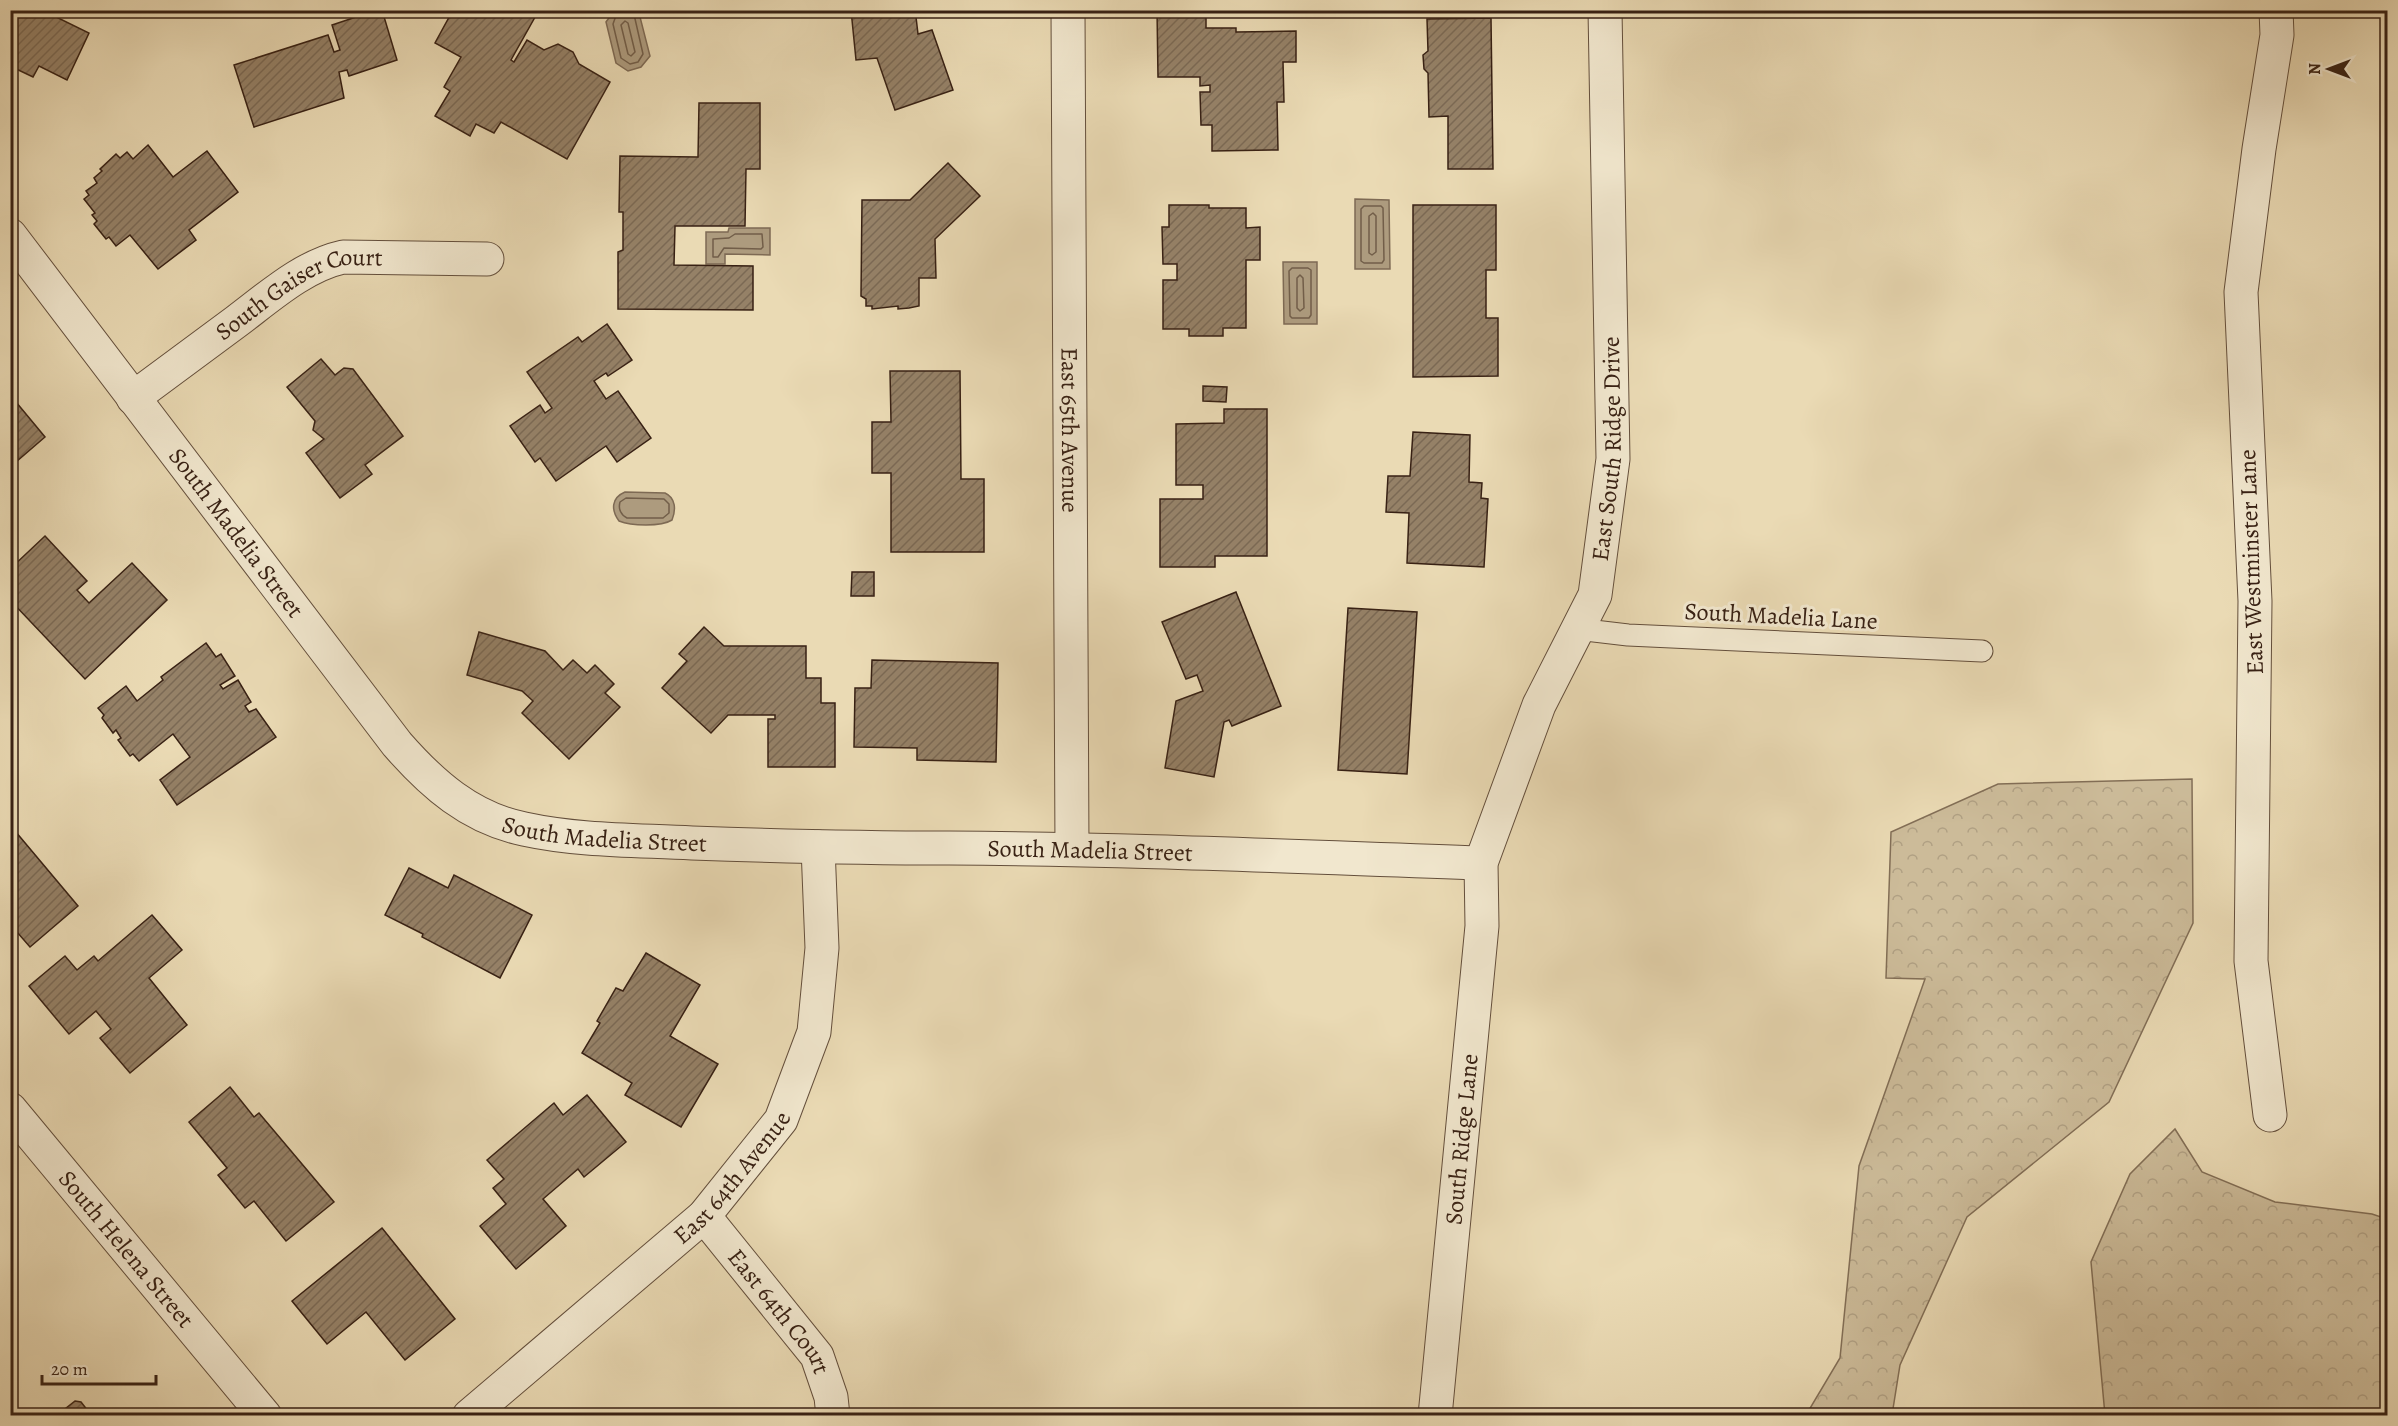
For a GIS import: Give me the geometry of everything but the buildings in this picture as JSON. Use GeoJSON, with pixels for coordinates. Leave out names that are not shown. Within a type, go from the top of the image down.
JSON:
{"type":"FeatureCollection","features":[{"type":"Feature","properties":{"kind":"street","name":"East 65th Avenue"},"geometry":{"type":"LineString","coordinates":[[1068,10],[1072,849]]}},
{"type":"Feature","properties":{"kind":"street","name":"East South Ridge Drive"},"geometry":{"type":"LineString","coordinates":[[1481,863],[1539,705],[1594,595],[1613,459],[1605,10]]}},
{"type":"Feature","properties":{"kind":"street","name":"East Westminster Lane"},"geometry":{"type":"LineString","coordinates":[[2270,1115],[2251,961],[2255,601],[2241,292],[2259,149],[2277,35],[2276,10]]}},
{"type":"Feature","properties":{"kind":"street","name":"South Madelia Street"},"geometry":{"type":"LineString","coordinates":[[10,235],[397,744],[423,774],[447,795],[474,812],[523,829],[590,839],[818,847],[1072,849],[1481,863]]}},
{"type":"Feature","properties":{"kind":"street","name":"South Gaiser Court"},"geometry":{"type":"LineString","coordinates":[[133,398],[263,302],[310,269],[327,261],[343,257],[487,259]]}},
{"type":"Feature","properties":{"kind":"street","name":"East 64th Avenue"},"geometry":{"type":"LineString","coordinates":[[469,1416],[704,1216],[781,1120],[814,1032],[822,948],[818,847]]}},
{"type":"Feature","properties":{"kind":"street","name":"South Ridge Lane"},"geometry":{"type":"LineString","coordinates":[[1435,1416],[1482,926],[1481,863]]}},
{"type":"Feature","properties":{"kind":"street","name":"South Helena Street"},"geometry":{"type":"LineString","coordinates":[[10,1109],[266,1416]]}},
{"type":"Feature","properties":{"kind":"street","name":"East 64th Court"},"geometry":{"type":"LineString","coordinates":[[704,1216],[817,1356],[831,1397],[833,1416]]}},
{"type":"Feature","properties":{"kind":"lane","name":"South Madelia Lane"},"geometry":{"type":"LineString","coordinates":[[1577,628],[1628,634],[1982,651]]}},
{"type":"Feature","properties":{"kind":"green space"},"geometry":{"type":"Polygon","coordinates":[[[2192,779],[2193,923],[2109,1102],[1967,1217],[1900,1365],[1892,1415],[1806,1415],[1840,1358],[1859,1166],[1925,979],[1886,978],[1891,832],[1998,784],[2192,779]]]}},
{"type":"Feature","properties":{"kind":"green space"},"geometry":{"type":"Polygon","coordinates":[[[2175,1129],[2202,1172],[2275,1202],[2372,1214],[2387,1219],[2387,1415],[2105,1415],[2091,1262],[2130,1174],[2175,1129]]]}},
{"type":"Feature","properties":{"kind":"water"},"geometry":{"type":"Polygon","coordinates":[[[614,11],[639,13],[650,56],[641,67],[628,71],[616,63],[606,22],[614,11]]]}},
{"type":"Feature","properties":{"kind":"water"},"geometry":{"type":"Polygon","coordinates":[[[1355,199],[1389,200],[1390,269],[1355,269],[1355,199]]]}},
{"type":"Feature","properties":{"kind":"water"},"geometry":{"type":"Polygon","coordinates":[[[729,228],[770,228],[770,255],[725,254],[725,264],[706,264],[706,232],[728,232],[729,228]]]}},
{"type":"Feature","properties":{"kind":"water"},"geometry":{"type":"Polygon","coordinates":[[[1283,262],[1317,262],[1317,324],[1284,324],[1283,262]]]}},
{"type":"Feature","properties":{"kind":"water"},"geometry":{"type":"Polygon","coordinates":[[[625,492],[669,495],[674,505],[672,520],[661,524],[646,525],[619,521],[614,505],[617,498],[625,492]]]}}]}
